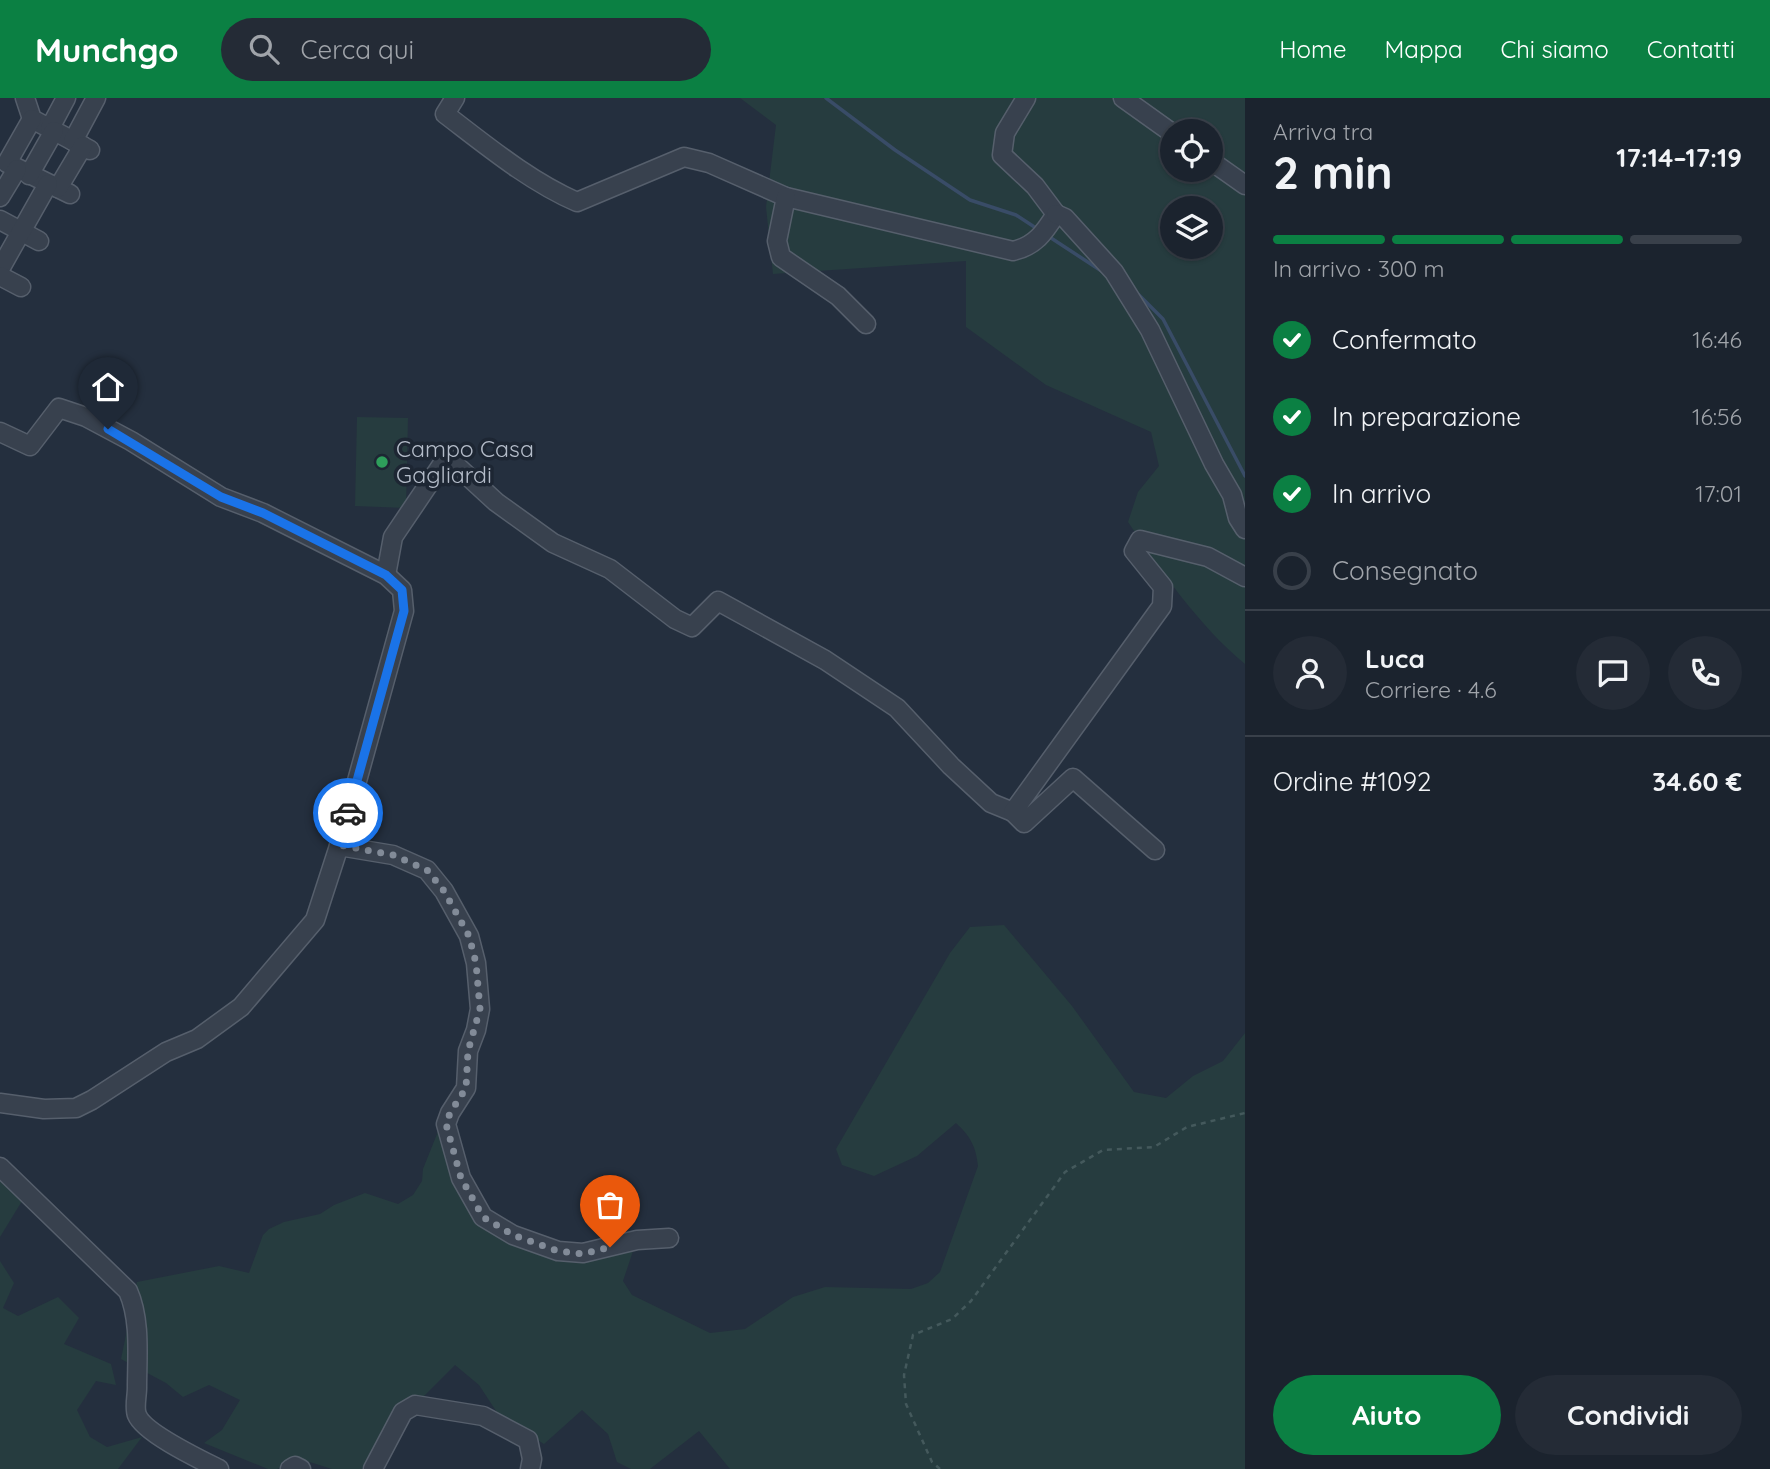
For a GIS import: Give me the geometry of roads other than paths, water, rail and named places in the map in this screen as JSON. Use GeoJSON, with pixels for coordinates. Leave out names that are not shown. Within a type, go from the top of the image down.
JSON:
{"type":"FeatureCollection","features":[{"type":"Feature","properties":{"kind":"street"},"geometry":{"type":"LineString","coordinates":[[25,98],[32,119],[82,145]]}},
{"type":"Feature","properties":{"kind":"street"},"geometry":{"type":"LineString","coordinates":[[0,197],[23,172],[52,130],[66,98]]}},
{"type":"Feature","properties":{"kind":"street"},"geometry":{"type":"LineString","coordinates":[[5,281],[21,231],[59,189],[82,145],[96,98]]}},
{"type":"Feature","properties":{"kind":"street"},"geometry":{"type":"LineString","coordinates":[[455,98],[445,114],[517,168],[558,194],[577,202],[684,157],[709,163],[786,197],[1013,251],[1028,248],[1039,239],[1053,219]]}},
{"type":"Feature","properties":{"kind":"street"},"geometry":{"type":"LineString","coordinates":[[1026,98],[1005,133],[1002,155],[1035,186],[1053,219]]}},
{"type":"Feature","properties":{"kind":"street"},"geometry":{"type":"LineString","coordinates":[[1124,98],[1160,124]]}},
{"type":"Feature","properties":{"kind":"street"},"geometry":{"type":"LineString","coordinates":[[32,119],[7,163],[59,189]]}},
{"type":"Feature","properties":{"kind":"street"},"geometry":{"type":"LineString","coordinates":[[1223,169],[1245,185]]}},
{"type":"Feature","properties":{"kind":"street"},"geometry":{"type":"LineString","coordinates":[[786,197],[777,240],[781,257],[838,296],[866,324]]}},
{"type":"Feature","properties":{"kind":"street"},"geometry":{"type":"LineString","coordinates":[[1053,219],[1065,218],[1114,272],[1150,330],[1214,464],[1232,495],[1238,519],[1245,529]]}},
{"type":"Feature","properties":{"kind":"street"},"geometry":{"type":"LineString","coordinates":[[0,220],[39,240]]}},
{"type":"Feature","properties":{"kind":"street"},"geometry":{"type":"LineString","coordinates":[[0,432],[30,446],[59,408],[86,417],[131,441],[221,497],[263,513],[386,575],[402,590],[404,611],[339,845],[315,920],[241,1007],[197,1039],[166,1052],[76,1108],[44,1109],[0,1103]]}},
{"type":"Feature","properties":{"kind":"street"},"geometry":{"type":"LineString","coordinates":[[386,575],[393,537],[447,457],[496,502],[554,543],[610,569],[675,619],[692,627],[718,601],[825,660],[897,708],[951,766],[991,803],[1013,812],[1024,823],[1073,778],[1155,850]]}},
{"type":"Feature","properties":{"kind":"street"},"geometry":{"type":"LineString","coordinates":[[1013,812],[1163,606],[1163,587],[1133,551],[1139,540],[1208,557],[1245,577]]}},
{"type":"Feature","properties":{"kind":"street"},"geometry":{"type":"LineString","coordinates":[[339,845],[393,855],[427,870],[444,891],[469,936],[476,963],[480,1009],[468,1051],[466,1088],[446,1124],[461,1178],[483,1217],[513,1235],[558,1251],[583,1254],[637,1240],[669,1238]]}},
{"type":"Feature","properties":{"kind":"street"},"geometry":{"type":"LineString","coordinates":[[0,1167],[128,1291],[134,1303],[137,1415],[144,1424],[178,1448],[219,1469]]}},
{"type":"Feature","properties":{"kind":"street"},"geometry":{"type":"LineString","coordinates":[[373,1469],[403,1412],[415,1405],[482,1416],[528,1440],[530,1469]]}},
{"type":"Feature","properties":{"kind":"street"},"geometry":{"type":"LineString","coordinates":[[290,1469],[295,1466],[301,1469]]}},
{"type":"Feature","properties":{"kind":"waterway"},"geometry":{"type":"LineString","coordinates":[[826,98],[895,150],[970,200],[1016,215],[1039,230]]}},
{"type":"Feature","properties":{"kind":"waterway"},"geometry":{"type":"LineString","coordinates":[[1048,236],[1103,272]]}},
{"type":"Feature","properties":{"kind":"waterway"},"geometry":{"type":"LineString","coordinates":[[1134,290],[1163,319],[1245,476]]}},
{"type":"Feature","properties":{"kind":"place","name":"Campo Casa Gagliardi"},"geometry":{"type":"Point","coordinates":[382,462]}}]}
